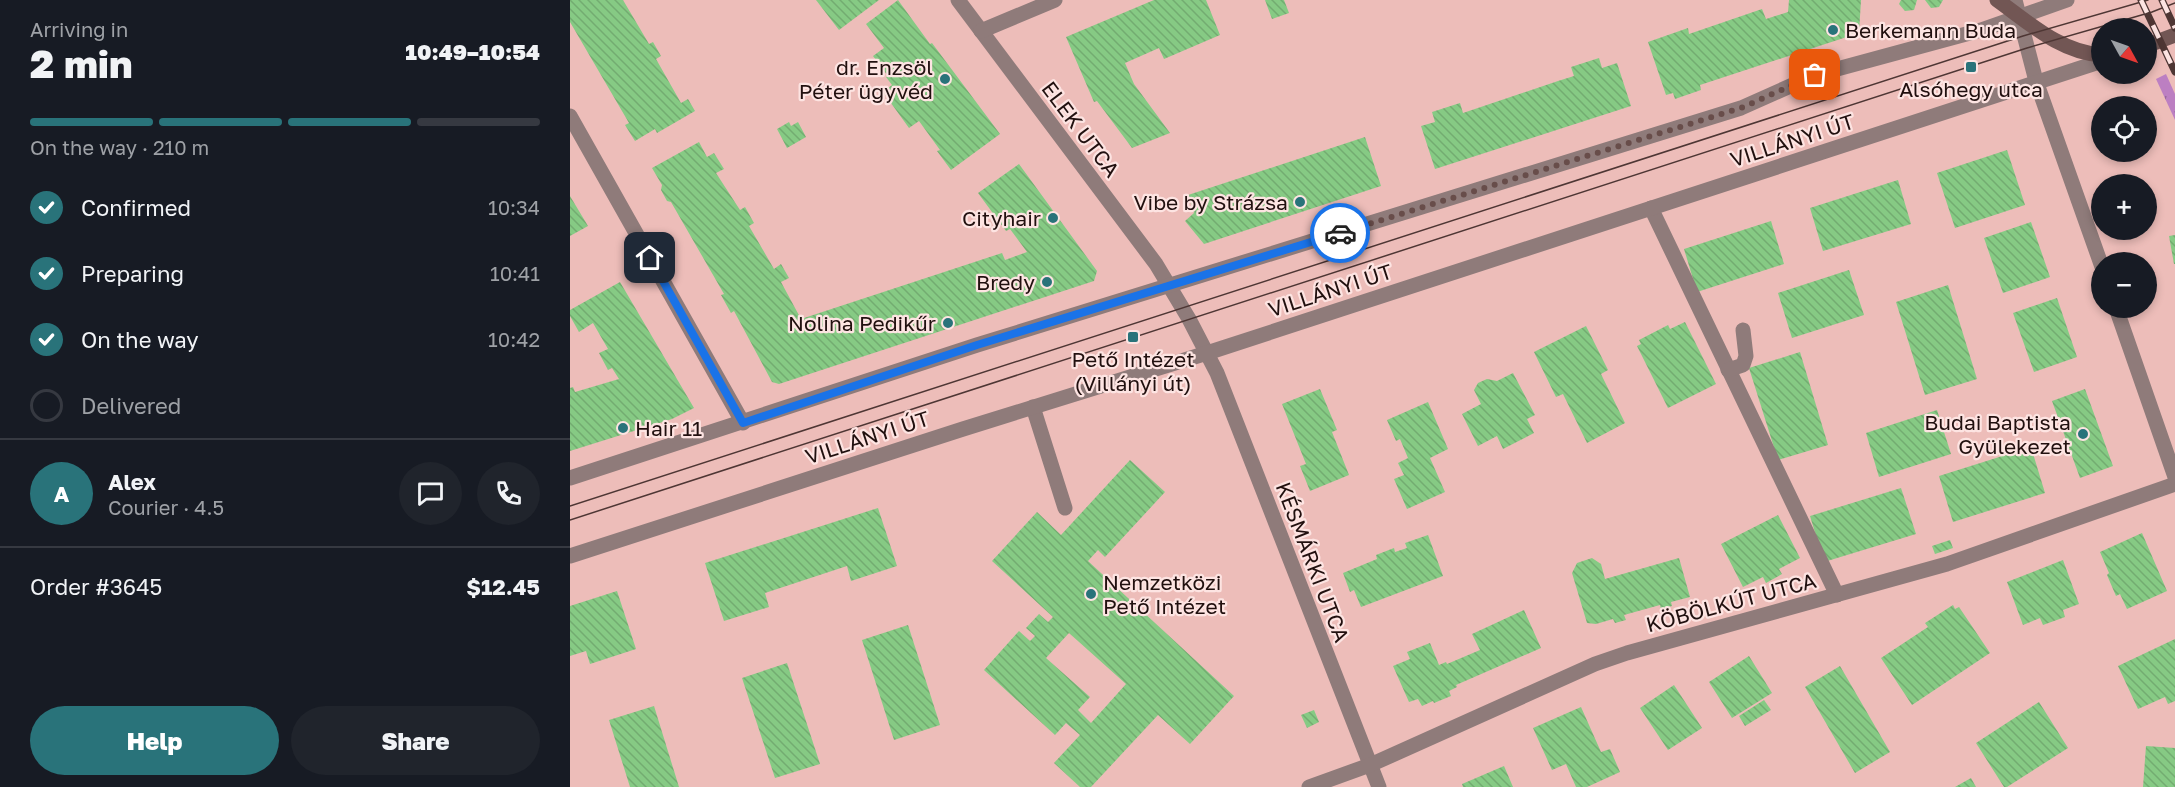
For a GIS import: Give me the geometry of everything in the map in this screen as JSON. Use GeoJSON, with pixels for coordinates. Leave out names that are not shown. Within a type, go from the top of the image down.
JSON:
{"type":"FeatureCollection","features":[{"type":"Feature","properties":{"kind":"main road"},"geometry":{"type":"LineString","coordinates":[[1997,0],[2054,40],[2076,51],[2091,53]]}},
{"type":"Feature","properties":{"kind":"main road"},"geometry":{"type":"LineString","coordinates":[[2157,41],[2175,34]]}},
{"type":"Feature","properties":{"kind":"street","name":"ELEK UTCA"},"geometry":{"type":"LineString","coordinates":[[958,0],[1151,256],[1170,285],[1207,353]]}},
{"type":"Feature","properties":{"kind":"street"},"geometry":{"type":"LineString","coordinates":[[981,31],[1055,0]]}},
{"type":"Feature","properties":{"kind":"street"},"geometry":{"type":"LineString","coordinates":[[2015,0],[2036,81],[2097,252]]}},
{"type":"Feature","properties":{"kind":"street"},"geometry":{"type":"LineString","coordinates":[[570,478],[977,345],[1741,108],[1815,75],[1981,30],[2067,0]]}},
{"type":"Feature","properties":{"kind":"street","name":"VILLÁNYI ÚT"},"geometry":{"type":"LineString","coordinates":[[570,556],[1207,353],[2091,64]]}},
{"type":"Feature","properties":{"kind":"street"},"geometry":{"type":"LineString","coordinates":[[570,116],[743,423]]}},
{"type":"Feature","properties":{"kind":"street"},"geometry":{"type":"LineString","coordinates":[[1651,208],[1837,595]]}},
{"type":"Feature","properties":{"kind":"street"},"geometry":{"type":"LineString","coordinates":[[2119,318],[2175,477]]}},
{"type":"Feature","properties":{"kind":"street"},"geometry":{"type":"LineString","coordinates":[[1728,370],[1743,365],[1746,356],[1743,330]]}},
{"type":"Feature","properties":{"kind":"street","name":"KÉSMÁRKI UTCA"},"geometry":{"type":"LineString","coordinates":[[1207,353],[1379,787]]}},
{"type":"Feature","properties":{"kind":"street"},"geometry":{"type":"LineString","coordinates":[[1033,407],[1065,508]]}},
{"type":"Feature","properties":{"kind":"street","name":"KÖBÖLKÚT UTCA"},"geometry":{"type":"LineString","coordinates":[[1308,787],[1328,784],[1596,664],[1627,653],[1947,564],[2175,484]]}},
{"type":"Feature","properties":{"kind":"green space"},"geometry":{"type":"Polygon","coordinates":[[[2166,74],[2175,94],[2175,120],[2157,81],[2157,78],[2166,74]]]}},
{"type":"Feature","properties":{"kind":"building"},"geometry":{"type":"Polygon","coordinates":[[[570,0],[623,0],[649,44],[653,42],[661,56],[656,59],[681,103],[688,99],[695,111],[657,133],[655,129],[635,141],[625,125],[629,123],[570,22],[570,0]]]}},
{"type":"Feature","properties":{"kind":"building"},"geometry":{"type":"Polygon","coordinates":[[[816,0],[879,0],[839,30],[816,0]]]}},
{"type":"Feature","properties":{"kind":"building"},"geometry":{"type":"Polygon","coordinates":[[[898,0],[1000,134],[951,170],[919,121],[909,128],[883,92],[892,85],[873,56],[884,48],[866,24],[898,0]]]}},
{"type":"Feature","properties":{"kind":"building"},"geometry":{"type":"Polygon","coordinates":[[[1154,0],[1206,0],[1220,35],[1164,59],[1159,48],[1125,63],[1134,84],[1170,133],[1132,148],[1097,101],[1094,102],[1066,37],[1154,0]]]}},
{"type":"Feature","properties":{"kind":"building"},"geometry":{"type":"Polygon","coordinates":[[[1265,0],[1284,0],[1289,13],[1272,19],[1265,0]]]}},
{"type":"Feature","properties":{"kind":"building"},"geometry":{"type":"Polygon","coordinates":[[[1789,0],[1861,0],[1859,33],[1700,85],[1701,90],[1675,99],[1673,93],[1666,95],[1648,42],[1688,28],[1689,34],[1762,9],[1766,19],[1788,12],[1789,0]]]}},
{"type":"Feature","properties":{"kind":"building"},"geometry":{"type":"Polygon","coordinates":[[[1901,0],[1917,0],[1914,10],[1905,11],[1899,4],[1901,0]]]}},
{"type":"Feature","properties":{"kind":"building"},"geometry":{"type":"Polygon","coordinates":[[[1925,0],[1943,0],[1939,7],[1931,8],[1925,0]]]}},
{"type":"Feature","properties":{"kind":"building"},"geometry":{"type":"Polygon","coordinates":[[[1599,58],[1602,68],[1617,63],[1631,106],[1435,169],[1421,126],[1435,122],[1432,112],[1460,103],[1463,113],[1574,76],[1571,67],[1599,58]]]}},
{"type":"Feature","properties":{"kind":"building"},"geometry":{"type":"Polygon","coordinates":[[[789,122],[791,126],[798,122],[806,137],[787,148],[777,129],[789,122]]]}},
{"type":"Feature","properties":{"kind":"building"},"geometry":{"type":"Polygon","coordinates":[[[1365,137],[1381,186],[1204,244],[1185,221],[1194,213],[1188,195],[1365,137]]]}},
{"type":"Feature","properties":{"kind":"building"},"geometry":{"type":"Polygon","coordinates":[[[699,142],[707,157],[714,153],[724,169],[716,173],[740,210],[745,207],[754,223],[749,226],[774,269],[781,264],[789,278],[781,282],[801,319],[1002,253],[1005,260],[1027,252],[1010,229],[1006,231],[978,193],[1019,164],[1097,271],[1094,281],[779,384],[772,382],[734,311],[731,313],[721,295],[724,294],[671,202],[667,201],[661,190],[662,185],[652,168],[699,142]]]}},
{"type":"Feature","properties":{"kind":"building"},"geometry":{"type":"Polygon","coordinates":[[[2007,150],[2025,205],[1955,228],[1937,173],[2007,150]]]}},
{"type":"Feature","properties":{"kind":"building"},"geometry":{"type":"Polygon","coordinates":[[[1898,180],[1911,224],[1823,251],[1810,208],[1898,180]]]}},
{"type":"Feature","properties":{"kind":"building"},"geometry":{"type":"Polygon","coordinates":[[[570,196],[588,226],[570,236],[570,196]]]}},
{"type":"Feature","properties":{"kind":"building"},"geometry":{"type":"Polygon","coordinates":[[[1771,221],[1784,264],[1697,292],[1684,249],[1771,221]]]}},
{"type":"Feature","properties":{"kind":"building"},"geometry":{"type":"Polygon","coordinates":[[[2031,222],[2050,277],[2003,293],[1984,238],[2031,222]]]}},
{"type":"Feature","properties":{"kind":"building"},"geometry":{"type":"Polygon","coordinates":[[[2175,235],[2175,264],[2174,264],[2169,236],[2175,235]]]}},
{"type":"Feature","properties":{"kind":"building"},"geometry":{"type":"Polygon","coordinates":[[[1849,270],[1864,315],[1792,338],[1778,293],[1849,270]]]}},
{"type":"Feature","properties":{"kind":"building"},"geometry":{"type":"Polygon","coordinates":[[[620,282],[694,408],[672,419],[570,451],[570,388],[573,387],[575,392],[619,379],[612,368],[608,370],[599,353],[608,349],[593,323],[579,332],[570,316],[570,310],[620,282]]]}},
{"type":"Feature","properties":{"kind":"building"},"geometry":{"type":"Polygon","coordinates":[[[1948,285],[1977,379],[1925,395],[1896,302],[1948,285]]]}},
{"type":"Feature","properties":{"kind":"building"},"geometry":{"type":"Polygon","coordinates":[[[2057,298],[2077,357],[2034,372],[2013,313],[2057,298]]]}},
{"type":"Feature","properties":{"kind":"building"},"geometry":{"type":"Polygon","coordinates":[[[1685,322],[1716,384],[1668,408],[1637,346],[1641,344],[1639,340],[1668,325],[1670,329],[1685,322]]]}},
{"type":"Feature","properties":{"kind":"building"},"geometry":{"type":"Polygon","coordinates":[[[1586,326],[1608,370],[1601,374],[1625,423],[1587,443],[1563,394],[1556,397],[1534,352],[1586,326]]]}},
{"type":"Feature","properties":{"kind":"building"},"geometry":{"type":"Polygon","coordinates":[[[1800,352],[1828,445],[1778,460],[1749,368],[1800,352]]]}},
{"type":"Feature","properties":{"kind":"building"},"geometry":{"type":"Polygon","coordinates":[[[1513,373],[1535,415],[1527,419],[1534,433],[1503,449],[1497,436],[1478,446],[1462,414],[1481,404],[1474,390],[1478,383],[1487,379],[1497,381],[1513,373]]]}},
{"type":"Feature","properties":{"kind":"building"},"geometry":{"type":"Polygon","coordinates":[[[1320,389],[1337,430],[1332,432],[1349,475],[1310,491],[1300,466],[1306,464],[1282,404],[1320,389]]]}},
{"type":"Feature","properties":{"kind":"building","name":"Budai Baptista Gyülekezet"},"geometry":{"type":"Polygon","coordinates":[[[2085,389],[2113,466],[2080,478],[2052,401],[2085,389]]]}},
{"type":"Feature","properties":{"kind":"building"},"geometry":{"type":"Polygon","coordinates":[[[1428,402],[1448,449],[1430,458],[1445,492],[1407,509],[1394,479],[1404,475],[1398,463],[1408,458],[1400,439],[1396,441],[1387,420],[1428,402]]]}},
{"type":"Feature","properties":{"kind":"building"},"geometry":{"type":"Polygon","coordinates":[[[1937,410],[1951,454],[1879,477],[1866,433],[1937,410]]]}},
{"type":"Feature","properties":{"kind":"building"},"geometry":{"type":"Polygon","coordinates":[[[2031,447],[2045,493],[1953,522],[1939,476],[2031,447]]]}},
{"type":"Feature","properties":{"kind":"building"},"geometry":{"type":"Polygon","coordinates":[[[1130,460],[1165,492],[1105,557],[1098,550],[1088,561],[1234,696],[1190,744],[1158,715],[1091,787],[1080,787],[1054,763],[1080,735],[1066,723],[1055,735],[984,670],[1019,631],[1030,641],[1035,636],[1026,628],[1039,614],[1048,622],[1053,617],[992,561],[1037,512],[1061,535],[1130,460]],[[1069,633],[1046,658],[1090,697],[1078,710],[1091,723],[1126,684],[1069,633]]]}},
{"type":"Feature","properties":{"kind":"building"},"geometry":{"type":"Polygon","coordinates":[[[1901,488],[1916,534],[1824,562],[1810,516],[1901,488]]]}},
{"type":"Feature","properties":{"kind":"building"},"geometry":{"type":"Polygon","coordinates":[[[878,508],[897,566],[851,581],[847,566],[765,593],[769,607],[724,621],[705,563],[878,508]]]}},
{"type":"Feature","properties":{"kind":"building"},"geometry":{"type":"Polygon","coordinates":[[[1778,515],[1800,558],[1779,569],[1782,574],[1766,583],[1763,577],[1743,587],[1721,544],[1778,515]]]}},
{"type":"Feature","properties":{"kind":"building"},"geometry":{"type":"Polygon","coordinates":[[[2142,533],[2167,591],[2127,609],[2120,594],[2116,596],[2100,552],[2142,533]]]}},
{"type":"Feature","properties":{"kind":"building"},"geometry":{"type":"Polygon","coordinates":[[[1428,535],[1443,576],[1361,607],[1354,590],[1350,592],[1343,573],[1377,559],[1376,555],[1394,548],[1395,552],[1407,548],[1405,543],[1428,535]]]}},
{"type":"Feature","properties":{"kind":"building"},"geometry":{"type":"Polygon","coordinates":[[[1950,540],[1953,548],[1935,554],[1932,546],[1950,540]]]}},
{"type":"Feature","properties":{"kind":"building"},"geometry":{"type":"Polygon","coordinates":[[[1592,558],[1601,564],[1605,579],[1679,558],[1690,597],[1671,602],[1672,606],[1661,609],[1660,605],[1624,615],[1626,620],[1615,623],[1613,619],[1596,624],[1587,623],[1572,573],[1577,563],[1592,558]]]}},
{"type":"Feature","properties":{"kind":"building"},"geometry":{"type":"Polygon","coordinates":[[[2063,560],[2079,604],[2063,610],[2065,617],[2043,625],[2040,618],[2023,625],[2007,582],[2063,560]]]}},
{"type":"Feature","properties":{"kind":"building"},"geometry":{"type":"Polygon","coordinates":[[[617,591],[636,649],[590,664],[586,651],[570,656],[570,606],[617,591]]]}},
{"type":"Feature","properties":{"kind":"building"},"geometry":{"type":"Polygon","coordinates":[[[1953,605],[1955,609],[1959,607],[1990,653],[1912,705],[1881,658],[1928,627],[1925,623],[1953,605]]]}},
{"type":"Feature","properties":{"kind":"building"},"geometry":{"type":"Polygon","coordinates":[[[1524,610],[1541,648],[1456,685],[1457,687],[1449,691],[1451,696],[1434,703],[1433,701],[1422,706],[1418,699],[1409,702],[1393,666],[1410,659],[1407,652],[1430,643],[1439,665],[1446,662],[1447,664],[1480,650],[1472,634],[1524,610]]]}},
{"type":"Feature","properties":{"kind":"building"},"geometry":{"type":"Polygon","coordinates":[[[908,625],[940,725],[894,740],[862,640],[908,625]]]}},
{"type":"Feature","properties":{"kind":"building"},"geometry":{"type":"Polygon","coordinates":[[[2175,639],[2175,701],[2168,704],[2165,697],[2138,709],[2118,666],[2175,639]]]}},
{"type":"Feature","properties":{"kind":"building"},"geometry":{"type":"Polygon","coordinates":[[[1749,656],[1772,693],[1732,718],[1709,682],[1749,656]]]}},
{"type":"Feature","properties":{"kind":"building"},"geometry":{"type":"Polygon","coordinates":[[[787,663],[820,764],[775,778],[742,678],[787,663]]]}},
{"type":"Feature","properties":{"kind":"building"},"geometry":{"type":"Polygon","coordinates":[[[1840,666],[1890,752],[1855,773],[1805,687],[1840,666]]]}},
{"type":"Feature","properties":{"kind":"building"},"geometry":{"type":"Polygon","coordinates":[[[1674,685],[1702,728],[1668,750],[1640,708],[1674,685]]]}},
{"type":"Feature","properties":{"kind":"building"},"geometry":{"type":"Polygon","coordinates":[[[1764,700],[1771,710],[1745,726],[1739,716],[1764,700]]]}},
{"type":"Feature","properties":{"kind":"building"},"geometry":{"type":"Polygon","coordinates":[[[2039,702],[2068,748],[2004,787],[1976,743],[2039,702]]]}},
{"type":"Feature","properties":{"kind":"building"},"geometry":{"type":"Polygon","coordinates":[[[654,706],[679,787],[630,787],[609,720],[654,706]]]}},
{"type":"Feature","properties":{"kind":"building"},"geometry":{"type":"Polygon","coordinates":[[[1581,707],[1601,752],[1610,749],[1620,772],[1587,787],[1576,787],[1566,764],[1552,770],[1533,728],[1581,707]]]}},
{"type":"Feature","properties":{"kind":"building"},"geometry":{"type":"Polygon","coordinates":[[[1314,710],[1319,722],[1307,728],[1301,715],[1314,710]]]}},
{"type":"Feature","properties":{"kind":"building"},"geometry":{"type":"Polygon","coordinates":[[[2146,746],[2175,748],[2175,787],[2143,787],[2146,746]]]}},
{"type":"Feature","properties":{"kind":"building"},"geometry":{"type":"Polygon","coordinates":[[[1504,766],[1513,787],[1463,787],[1462,784],[1504,766]]]}},
{"type":"Feature","properties":{"kind":"building"},"geometry":{"type":"Polygon","coordinates":[[[1971,778],[1976,787],[1955,787],[1971,778]]]}},
{"type":"Feature","properties":{"kind":"tram line"},"geometry":{"type":"LineString","coordinates":[[570,506],[2023,36],[2148,0]]}},
{"type":"Feature","properties":{"kind":"tram line"},"geometry":{"type":"LineString","coordinates":[[570,520],[2027,48],[2152,12],[2175,3]]}},
{"type":"Feature","properties":{"kind":"railway"},"geometry":{"type":"LineString","coordinates":[[2141,0],[2175,72]]}},
{"type":"Feature","properties":{"kind":"railway"},"geometry":{"type":"LineString","coordinates":[[2162,0],[2175,28]]}},
{"type":"Feature","properties":{"kind":"way so far"},"geometry":{"type":"LineString","coordinates":[[1340,233],[1741,108],[1815,75]]}},
{"type":"Feature","properties":{"kind":"place","name":"Berkemann Buda"},"geometry":{"type":"Point","coordinates":[1833,30]}},
{"type":"Feature","properties":{"kind":"place","name":"Alsóhegy utca"},"geometry":{"type":"Point","coordinates":[1971,67]}},
{"type":"Feature","properties":{"kind":"place","name":"dr. Enzsöl Péter ügyvéd"},"geometry":{"type":"Point","coordinates":[945,79]}},
{"type":"Feature","properties":{"kind":"place","name":"Vibe by Strázsa"},"geometry":{"type":"Point","coordinates":[1300,202]}},
{"type":"Feature","properties":{"kind":"place","name":"Cityhair"},"geometry":{"type":"Point","coordinates":[1053,218]}},
{"type":"Feature","properties":{"kind":"place","name":"Bredy"},"geometry":{"type":"Point","coordinates":[1047,282]}},
{"type":"Feature","properties":{"kind":"place","name":"Nolina Pedikűr"},"geometry":{"type":"Point","coordinates":[948,323]}},
{"type":"Feature","properties":{"kind":"place","name":"Pető Intézet (Villányi út)"},"geometry":{"type":"Point","coordinates":[1133,337]}},
{"type":"Feature","properties":{"kind":"place","name":"Hair 11"},"geometry":{"type":"Point","coordinates":[623,428]}},
{"type":"Feature","properties":{"kind":"place","name":"Budai Baptista Gyülekezet"},"geometry":{"type":"Point","coordinates":[2083,434]}},
{"type":"Feature","properties":{"kind":"place","name":"Nemzetközi Pető Intézet"},"geometry":{"type":"Point","coordinates":[1091,594]}},
{"type":"Feature","properties":{"kind":"route"},"geometry":{"type":"LineString","coordinates":[[650,258],[743,423],[977,345],[1340,233]]}}]}
